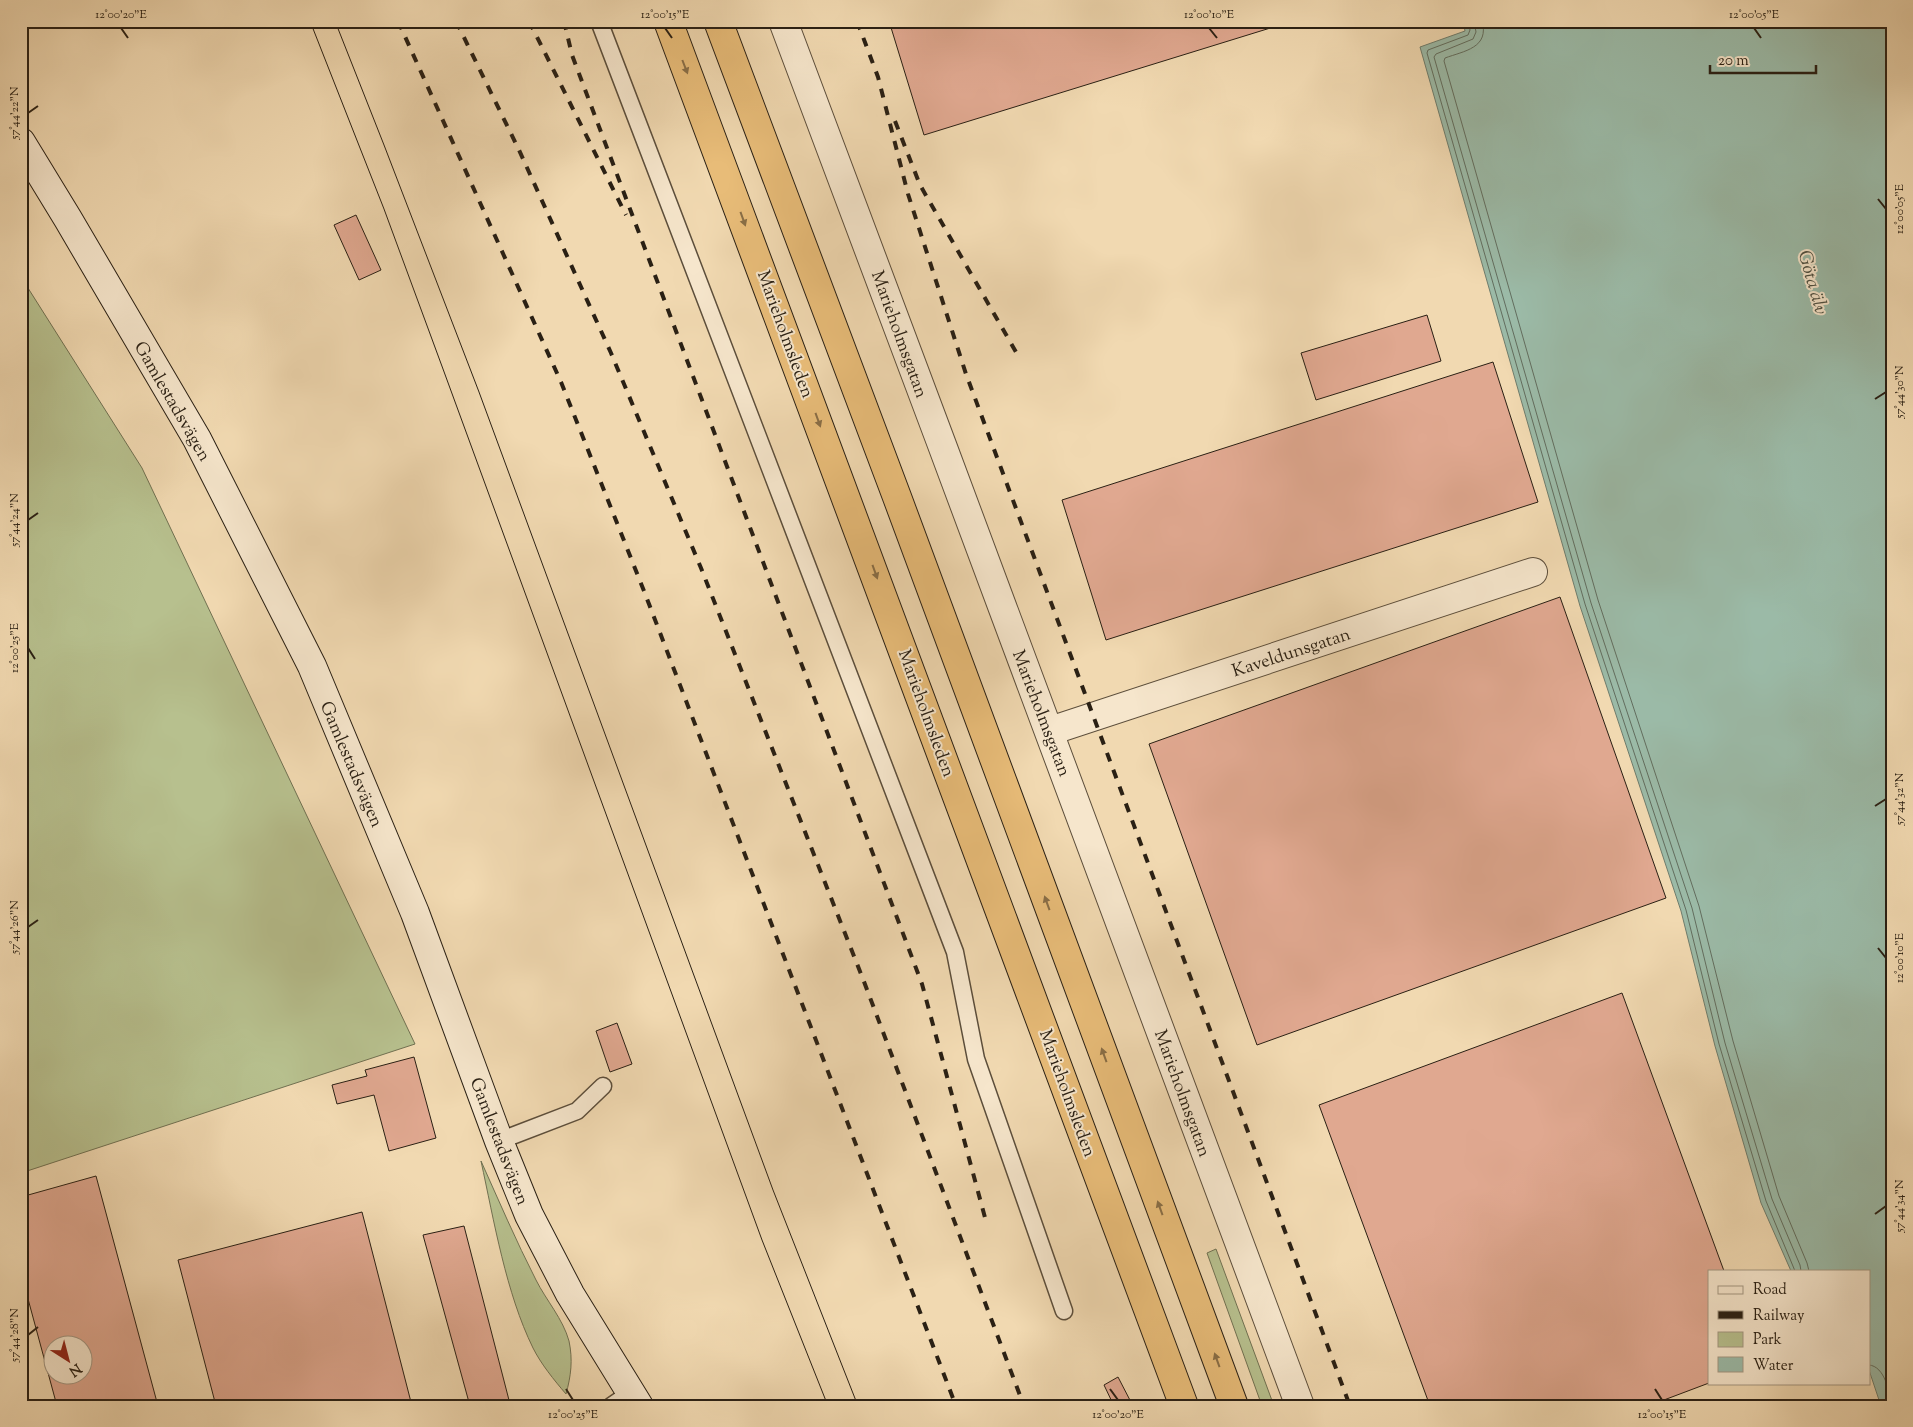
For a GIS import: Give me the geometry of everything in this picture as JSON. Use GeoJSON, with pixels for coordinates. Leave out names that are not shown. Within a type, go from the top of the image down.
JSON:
{"type":"FeatureCollection","features":[{"type":"Feature","properties":{"kind":"highway","name":"Marieholmsleden"},"geometry":{"type":"LineString","coordinates":[[668,21],[1184,1406]]}},
{"type":"Feature","properties":{"kind":"highway"},"geometry":{"type":"LineString","coordinates":[[718,21],[897,497],[1234,1406]]}},
{"type":"Feature","properties":{"kind":"street","name":"Marieholmsgatan"},"geometry":{"type":"LineString","coordinates":[[783,21],[1050,730],[1300,1406]]}},
{"type":"Feature","properties":{"kind":"street","name":"Gamlestadsvägen"},"geometry":{"type":"LineString","coordinates":[[21,142],[197,440],[312,666],[415,912],[499,1141],[529,1215],[627,1402]]}},
{"type":"Feature","properties":{"kind":"street","name":"Kaveldunsgatan"},"geometry":{"type":"LineString","coordinates":[[1050,730],[1533,572]]}},
{"type":"Feature","properties":{"kind":"lane"},"geometry":{"type":"LineString","coordinates":[[599,21],[954,952],[976,1059],[1064,1311]]}},
{"type":"Feature","properties":{"kind":"lane"},"geometry":{"type":"LineString","coordinates":[[499,1141],[577,1110],[603,1086]]}},
{"type":"Feature","properties":{"kind":"green space"},"geometry":{"type":"Polygon","coordinates":[[[21,277],[142,468],[415,1044],[21,1173],[21,277]]]}},
{"type":"Feature","properties":{"kind":"green space"},"geometry":{"type":"Polygon","coordinates":[[[481,1161],[529,1265],[559,1317],[569,1341],[571,1361],[566,1394],[552,1378],[533,1348],[515,1304],[496,1232],[481,1161]]]}},
{"type":"Feature","properties":{"kind":"green space"},"geometry":{"type":"Polygon","coordinates":[[[1216,1249],[1274,1406],[1262,1406],[1207,1253],[1216,1249]]]}},
{"type":"Feature","properties":{"kind":"water","name":"Göta älv"},"geometry":{"type":"Polygon","coordinates":[[[1463,21],[1892,21],[1892,1406],[1881,1406],[1870,1373],[1870,1270],[1791,1270],[1761,1203],[1715,1046],[1681,911],[1580,606],[1420,47],[1465,31],[1463,21]]]}},
{"type":"Feature","properties":{"kind":"building"},"geometry":{"type":"Polygon","coordinates":[[[889,21],[1293,21],[924,135],[889,21]]]}},
{"type":"Feature","properties":{"kind":"building"},"geometry":{"type":"Polygon","coordinates":[[[356,215],[381,270],[359,280],[334,225],[356,215]]]}},
{"type":"Feature","properties":{"kind":"building"},"geometry":{"type":"Polygon","coordinates":[[[1427,315],[1441,361],[1316,400],[1301,353],[1427,315]]]}},
{"type":"Feature","properties":{"kind":"building"},"geometry":{"type":"Polygon","coordinates":[[[1493,362],[1538,502],[1106,640],[1062,500],[1493,362]]]}},
{"type":"Feature","properties":{"kind":"building"},"geometry":{"type":"Polygon","coordinates":[[[1560,597],[1666,898],[1257,1045],[1149,744],[1560,597]]]}},
{"type":"Feature","properties":{"kind":"building"},"geometry":{"type":"Polygon","coordinates":[[[1622,993],[1724,1270],[1708,1270],[1708,1383],[1648,1406],[1430,1406],[1319,1105],[1622,993]]]}},
{"type":"Feature","properties":{"kind":"building"},"geometry":{"type":"Polygon","coordinates":[[[617,1023],[632,1064],[610,1072],[596,1031],[617,1023]]]}},
{"type":"Feature","properties":{"kind":"building"},"geometry":{"type":"Polygon","coordinates":[[[414,1057],[436,1138],[389,1151],[374,1095],[337,1104],[332,1085],[367,1076],[365,1070],[414,1057]]]}},
{"type":"Feature","properties":{"kind":"building"},"geometry":{"type":"Polygon","coordinates":[[[96,1176],[158,1406],[57,1406],[51,1384],[92,1384],[92,1334],[42,1334],[42,1351],[21,1273],[21,1197],[96,1176]]]}},
{"type":"Feature","properties":{"kind":"building"},"geometry":{"type":"Polygon","coordinates":[[[362,1212],[412,1406],[216,1406],[178,1260],[362,1212]]]}},
{"type":"Feature","properties":{"kind":"building"},"geometry":{"type":"Polygon","coordinates":[[[464,1226],[510,1406],[470,1406],[423,1235],[464,1226]]]}},
{"type":"Feature","properties":{"kind":"building"},"geometry":{"type":"Polygon","coordinates":[[[1118,1377],[1133,1406],[1114,1406],[1104,1385],[1118,1377]]]}},
{"type":"Feature","properties":{"kind":"tram line"},"geometry":{"type":"LineString","coordinates":[[310,21],[384,209],[762,1240],[828,1406]]}},
{"type":"Feature","properties":{"kind":"tram line"},"geometry":{"type":"LineString","coordinates":[[335,21],[479,392],[773,1190],[858,1406]]}},
{"type":"Feature","properties":{"kind":"railway"},"geometry":{"type":"LineString","coordinates":[[398,21],[561,382],[644,591],[956,1406]]}},
{"type":"Feature","properties":{"kind":"railway"},"geometry":{"type":"LineString","coordinates":[[456,21],[519,150],[611,353],[701,568],[863,979],[1024,1406]]}},
{"type":"Feature","properties":{"kind":"railway"},"geometry":{"type":"LineString","coordinates":[[529,21],[626,215]]}},
{"type":"Feature","properties":{"kind":"railway"},"geometry":{"type":"LineString","coordinates":[[564,21],[572,55],[922,984],[987,1225]]}},
{"type":"Feature","properties":{"kind":"railway"},"geometry":{"type":"LineString","coordinates":[[857,21],[878,77],[908,194],[966,374],[1350,1406]]}},
{"type":"Feature","properties":{"kind":"railway"},"geometry":{"type":"LineString","coordinates":[[895,121],[920,185],[1016,352]]}}]}
